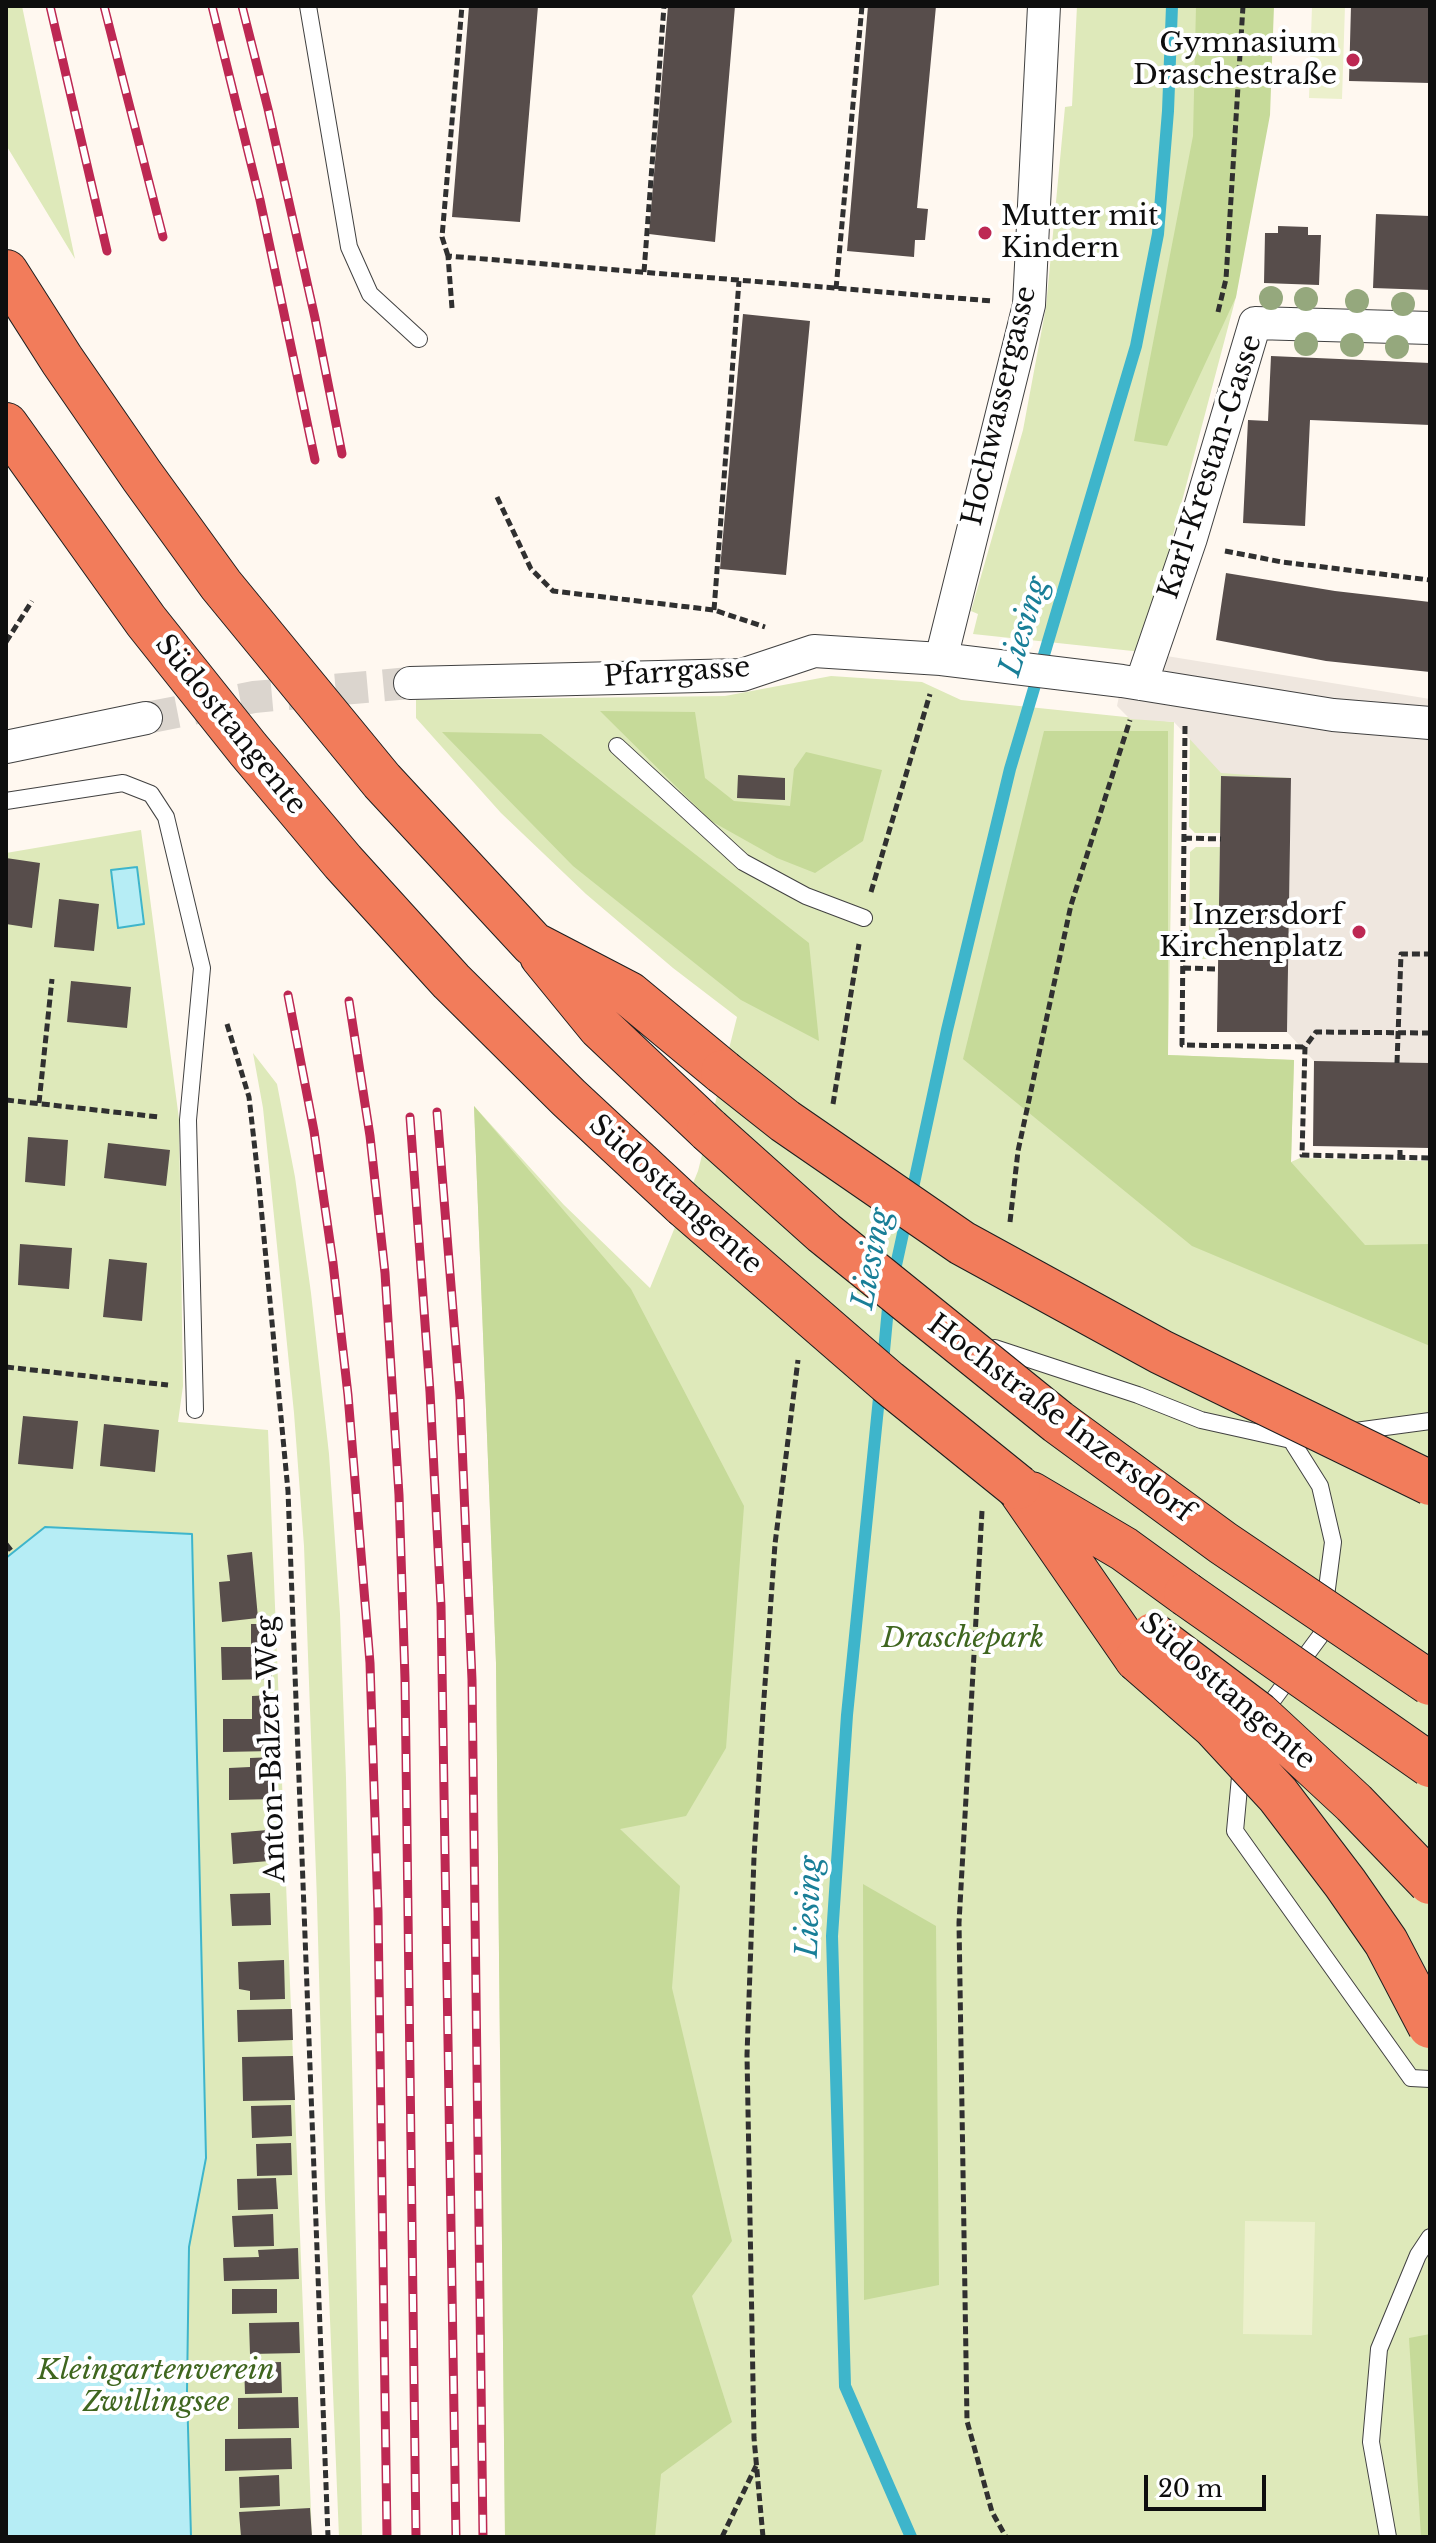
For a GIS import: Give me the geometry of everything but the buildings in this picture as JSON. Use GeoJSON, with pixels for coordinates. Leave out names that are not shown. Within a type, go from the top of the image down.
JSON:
{"type":"FeatureCollection","features":[{"type":"Feature","properties":{"kind":"highway"},"geometry":{"type":"LineString","coordinates":[[6,272],[79,386],[221,585],[382,781],[533,944],[629,994],[797,1130],[962,1243],[1161,1352],[1430,1483]]}},
{"type":"Feature","properties":{"kind":"highway","name":"Südosttangente"},"geometry":{"type":"LineString","coordinates":[[6,425],[146,621],[248,749],[343,862],[451,981],[569,1098],[684,1205],[888,1382],[1000,1496],[1153,1635],[1258,1714],[1354,1803],[1430,1882]]}},
{"type":"Feature","properties":{"kind":"highway","name":"Hochstraße Inzersdorf"},"geometry":{"type":"LineString","coordinates":[[533,944],[600,1027],[824,1233],[1058,1422],[1223,1543],[1430,1683]]}},
{"type":"Feature","properties":{"kind":"highway"},"geometry":{"type":"LineString","coordinates":[[1000,1496],[1124,1549],[1430,1765]]}},
{"type":"Feature","properties":{"kind":"highway"},"geometry":{"type":"LineString","coordinates":[[1000,1496],[1137,1659],[1215,1727],[1278,1795],[1386,1942],[1430,2026]]}},
{"type":"Feature","properties":{"kind":"street","name":"Hochwassergasse"},"geometry":{"type":"LineString","coordinates":[[954,661],[1029,305],[1044,6]]}},
{"type":"Feature","properties":{"kind":"street","name":"Karl-Krestan-Gasse"},"geometry":{"type":"LineString","coordinates":[[1132,683],[1191,538],[1255,323],[1430,328]]}},
{"type":"Feature","properties":{"kind":"street","name":"Pfarrgasse"},"geometry":{"type":"LineString","coordinates":[[410,683],[742,675],[814,651],[954,661],[1132,683]]}},
{"type":"Feature","properties":{"kind":"street"},"geometry":{"type":"LineString","coordinates":[[1132,683],[1333,715],[1430,723]]}},
{"type":"Feature","properties":{"kind":"street"},"geometry":{"type":"LineString","coordinates":[[6,747],[146,718]]}},
{"type":"Feature","properties":{"kind":"lane"},"geometry":{"type":"LineString","coordinates":[[308,6],[349,247],[370,294],[419,339]]}},
{"type":"Feature","properties":{"kind":"lane"},"geometry":{"type":"LineString","coordinates":[[617,746],[743,862],[806,896],[864,918]]}},
{"type":"Feature","properties":{"kind":"lane"},"geometry":{"type":"LineString","coordinates":[[6,801],[123,783],[151,794],[166,817],[202,968],[188,1120],[195,1410]]}},
{"type":"Feature","properties":{"kind":"lane"},"geometry":{"type":"LineString","coordinates":[[995,1348],[1138,1395],[1201,1420],[1291,1440],[1430,1421]]}},
{"type":"Feature","properties":{"kind":"lane"},"geometry":{"type":"LineString","coordinates":[[1291,1440],[1320,1486],[1333,1542],[1321,1635],[1248,1733],[1235,1831],[1411,2078],[1430,2079]]}},
{"type":"Feature","properties":{"kind":"lane"},"geometry":{"type":"LineString","coordinates":[[1388,2537],[1371,2442],[1379,2349],[1418,2255],[1430,2237]]}},
{"type":"Feature","properties":{"kind":"path"},"geometry":{"type":"LineString","coordinates":[[452,308],[448,256],[442,237],[462,6]]}},
{"type":"Feature","properties":{"kind":"path"},"geometry":{"type":"LineString","coordinates":[[644,272],[664,6]]}},
{"type":"Feature","properties":{"kind":"path"},"geometry":{"type":"LineString","coordinates":[[836,289],[862,6]]}},
{"type":"Feature","properties":{"kind":"path"},"geometry":{"type":"LineString","coordinates":[[1215,324],[1226,279],[1243,6]]}},
{"type":"Feature","properties":{"kind":"path"},"geometry":{"type":"LineString","coordinates":[[448,256],[1029,305]]}},
{"type":"Feature","properties":{"kind":"path"},"geometry":{"type":"LineString","coordinates":[[714,610],[739,281]]}},
{"type":"Feature","properties":{"kind":"path"},"geometry":{"type":"LineString","coordinates":[[497,497],[531,569],[553,591],[714,610],[768,628]]}},
{"type":"Feature","properties":{"kind":"path"},"geometry":{"type":"LineString","coordinates":[[1191,538],[1210,548],[1282,562],[1430,580]]}},
{"type":"Feature","properties":{"kind":"path"},"geometry":{"type":"LineString","coordinates":[[6,642],[32,601]]}},
{"type":"Feature","properties":{"kind":"path"},"geometry":{"type":"LineString","coordinates":[[832,1112],[864,918],[954,661]]}},
{"type":"Feature","properties":{"kind":"path"},"geometry":{"type":"LineString","coordinates":[[1009,1227],[1018,1151],[1071,905],[1132,683]]}},
{"type":"Feature","properties":{"kind":"path"},"geometry":{"type":"LineString","coordinates":[[1185,693],[1182,1045],[1305,1047]]}},
{"type":"Feature","properties":{"kind":"path"},"geometry":{"type":"LineString","coordinates":[[1184,838],[1221,839]]}},
{"type":"Feature","properties":{"kind":"path"},"geometry":{"type":"LineString","coordinates":[[1397,1063],[1401,954],[1430,954]]}},
{"type":"Feature","properties":{"kind":"path","name":"Anton-Balzer-Weg"},"geometry":{"type":"LineString","coordinates":[[202,968],[232,1036],[249,1097],[288,1491],[328,2537]]}},
{"type":"Feature","properties":{"kind":"path"},"geometry":{"type":"LineString","coordinates":[[1183,968],[1218,969]]}},
{"type":"Feature","properties":{"kind":"path"},"geometry":{"type":"LineString","coordinates":[[39,1103],[52,979]]}},
{"type":"Feature","properties":{"kind":"path"},"geometry":{"type":"LineString","coordinates":[[1430,1033],[1316,1032],[1305,1047],[1302,1155],[1430,1158]]}},
{"type":"Feature","properties":{"kind":"path"},"geometry":{"type":"LineString","coordinates":[[6,1100],[188,1120]]}},
{"type":"Feature","properties":{"kind":"path"},"geometry":{"type":"LineString","coordinates":[[1400,1148],[1400,1158]]}},
{"type":"Feature","properties":{"kind":"path"},"geometry":{"type":"LineString","coordinates":[[763,2537],[756,2465],[747,2055],[753,1887],[775,1544],[799,1347]]}},
{"type":"Feature","properties":{"kind":"path"},"geometry":{"type":"LineString","coordinates":[[6,1367],[195,1388]]}},
{"type":"Feature","properties":{"kind":"path"},"geometry":{"type":"LineString","coordinates":[[1000,1496],[959,1923],[967,2421],[992,2512],[1006,2537]]}},
{"type":"Feature","properties":{"kind":"path"},"geometry":{"type":"LineString","coordinates":[[6,1544],[13,1553]]}},
{"type":"Feature","properties":{"kind":"path"},"geometry":{"type":"LineString","coordinates":[[722,2537],[756,2465]]}},
{"type":"Feature","properties":{"kind":"green space"},"geometry":{"type":"Polygon","coordinates":[[[6,6],[22,6],[75,259],[6,145],[6,6]]]}},
{"type":"Feature","properties":{"kind":"green space"},"geometry":{"type":"Polygon","coordinates":[[[1077,6],[1258,6],[1236,297],[1142,652],[973,634],[978,614],[971,611],[1023,430],[1046,307],[1065,107],[1072,106],[1077,6]]]}},
{"type":"Feature","properties":{"kind":"green space"},"geometry":{"type":"Polygon","coordinates":[[[1196,6],[1274,6],[1270,115],[1236,297],[1167,446],[1134,441],[1193,136],[1196,6]]]}},
{"type":"Feature","properties":{"kind":"green space"},"geometry":{"type":"Polygon","coordinates":[[[1312,6],[1345,6],[1342,99],[1309,98],[1312,6]]]}},
{"type":"Feature","properties":{"kind":"green space","name":"Draschepark"},"geometry":{"type":"Polygon","coordinates":[[[831,676],[922,682],[961,700],[1174,722],[1168,1055],[1294,1060],[1291,1162],[1300,1158],[1430,1161],[1430,2537],[505,2537],[496,1663],[474,1106],[564,1205],[650,1288],[698,1171],[737,1017],[673,968],[586,894],[501,813],[416,718],[416,700],[725,696],[831,676]]]}},
{"type":"Feature","properties":{"kind":"green space"},"geometry":{"type":"Polygon","coordinates":[[[600,711],[695,712],[705,778],[734,801],[790,806],[794,769],[806,752],[882,770],[863,841],[815,873],[777,858],[711,821],[600,711]]]}},
{"type":"Feature","properties":{"kind":"green space"},"geometry":{"type":"Polygon","coordinates":[[[1190,724],[1291,778],[1221,776],[1221,833],[1195,833],[1189,827],[1190,724]]]}},
{"type":"Feature","properties":{"kind":"green space"},"geometry":{"type":"Polygon","coordinates":[[[1044,731],[1168,731],[1168,1055],[1294,1060],[1291,1162],[1365,1245],[1430,1244],[1430,1346],[1192,1246],[963,1059],[1044,731]]]}},
{"type":"Feature","properties":{"kind":"green space"},"geometry":{"type":"Polygon","coordinates":[[[442,732],[541,734],[809,943],[819,1041],[741,1000],[573,866],[442,732]]]}},
{"type":"Feature","properties":{"kind":"green space","name":"Kleingartenverein Zwillingsee"},"geometry":{"type":"Polygon","coordinates":[[[141,830],[179,1119],[183,1386],[178,1422],[268,1430],[312,2537],[6,2537],[6,853],[141,830]]]}},
{"type":"Feature","properties":{"kind":"green space"},"geometry":{"type":"Polygon","coordinates":[[[1196,847],[1220,847],[1218,959],[1194,959],[1189,954],[1190,852],[1196,847]]]}},
{"type":"Feature","properties":{"kind":"green space"},"geometry":{"type":"Polygon","coordinates":[[[253,1053],[277,1084],[295,1177],[329,1454],[340,1614],[346,1778],[362,2537],[339,2537],[304,1546],[294,1413],[263,1108],[253,1053]]]}},
{"type":"Feature","properties":{"kind":"green space"},"geometry":{"type":"Polygon","coordinates":[[[474,1106],[631,1289],[744,1506],[726,1748],[686,1816],[620,1829],[680,1886],[672,1988],[732,2241],[692,2296],[732,2422],[661,2474],[655,2537],[505,2537],[496,1663],[474,1106]]]}},
{"type":"Feature","properties":{"kind":"green space"},"geometry":{"type":"Polygon","coordinates":[[[863,1884],[936,1926],[939,2285],[864,2300],[863,1884]]]}},
{"type":"Feature","properties":{"kind":"green space"},"geometry":{"type":"Polygon","coordinates":[[[1245,2221],[1315,2222],[1312,2335],[1243,2334],[1245,2221]]]}},
{"type":"Feature","properties":{"kind":"green space"},"geometry":{"type":"Polygon","coordinates":[[[1430,2334],[1430,2537],[1421,2537],[1409,2338],[1430,2334]]]}},
{"type":"Feature","properties":{"kind":"shaded area","name":"Inzersdorf Kirchenplatz"},"geometry":{"type":"Polygon","coordinates":[[[1142,652],[1430,699],[1430,1063],[1314,1061],[1287,1032],[1291,778],[1221,773],[1174,722],[1130,719],[1117,706],[1122,681],[1142,652]]]}},
{"type":"Feature","properties":{"kind":"water"},"geometry":{"type":"Polygon","coordinates":[[[137,867],[144,924],[118,928],[111,870],[137,867]]]}},
{"type":"Feature","properties":{"kind":"water"},"geometry":{"type":"Polygon","coordinates":[[[45,1527],[192,1534],[206,2158],[189,2247],[187,2391],[191,2537],[6,2537],[6,1558],[45,1527]]]}},
{"type":"Feature","properties":{"kind":"waterway","name":"Liesing"},"geometry":{"type":"LineString","coordinates":[[911,1197],[947,1030],[1010,769],[1136,346],[1158,234],[1168,111],[1172,6]]}},
{"type":"Feature","properties":{"kind":"waterway","name":"Liesing"},"geometry":{"type":"LineString","coordinates":[[893,1279],[907,1215]]}},
{"type":"Feature","properties":{"kind":"waterway","name":"Liesing"},"geometry":{"type":"LineString","coordinates":[[883,1362],[889,1297]]}},
{"type":"Feature","properties":{"kind":"waterway","name":"Liesing"},"geometry":{"type":"LineString","coordinates":[[880,1388],[847,1715],[832,1936],[845,2386],[911,2537]]}},
{"type":"Feature","properties":{"kind":"tunnel"},"geometry":{"type":"LineString","coordinates":[[146,718],[254,697],[410,683]]}},
{"type":"Feature","properties":{"kind":"railway"},"geometry":{"type":"LineString","coordinates":[[50,6],[107,251]]}},
{"type":"Feature","properties":{"kind":"railway"},"geometry":{"type":"LineString","coordinates":[[104,6],[163,237]]}},
{"type":"Feature","properties":{"kind":"railway"},"geometry":{"type":"LineString","coordinates":[[212,6],[260,200],[315,460]]}},
{"type":"Feature","properties":{"kind":"railway"},"geometry":{"type":"LineString","coordinates":[[242,6],[315,318],[342,454]]}},
{"type":"Feature","properties":{"kind":"railway"},"geometry":{"type":"LineString","coordinates":[[288,995],[314,1131],[333,1263],[348,1395],[370,1663],[378,1912],[387,2537]]}},
{"type":"Feature","properties":{"kind":"railway"},"geometry":{"type":"LineString","coordinates":[[349,1001],[370,1136],[385,1273],[399,1495],[405,1679],[416,2537]]}},
{"type":"Feature","properties":{"kind":"railway"},"geometry":{"type":"LineString","coordinates":[[437,1112],[460,1397],[472,1680],[483,2537]]}},
{"type":"Feature","properties":{"kind":"railway"},"geometry":{"type":"LineString","coordinates":[[410,1117],[430,1392],[441,1606],[456,2537]]}},
{"type":"Feature","properties":{"kind":"place","name":"Gymnasium Draschestraße"},"geometry":{"type":"Point","coordinates":[1353,60]}},
{"type":"Feature","properties":{"kind":"place","name":"Mutter mit Kindern"},"geometry":{"type":"Point","coordinates":[985,233]}},
{"type":"Feature","properties":{"kind":"place","name":"Inzersdorf Kirchenplatz"},"geometry":{"type":"Point","coordinates":[1359,932]}}]}
